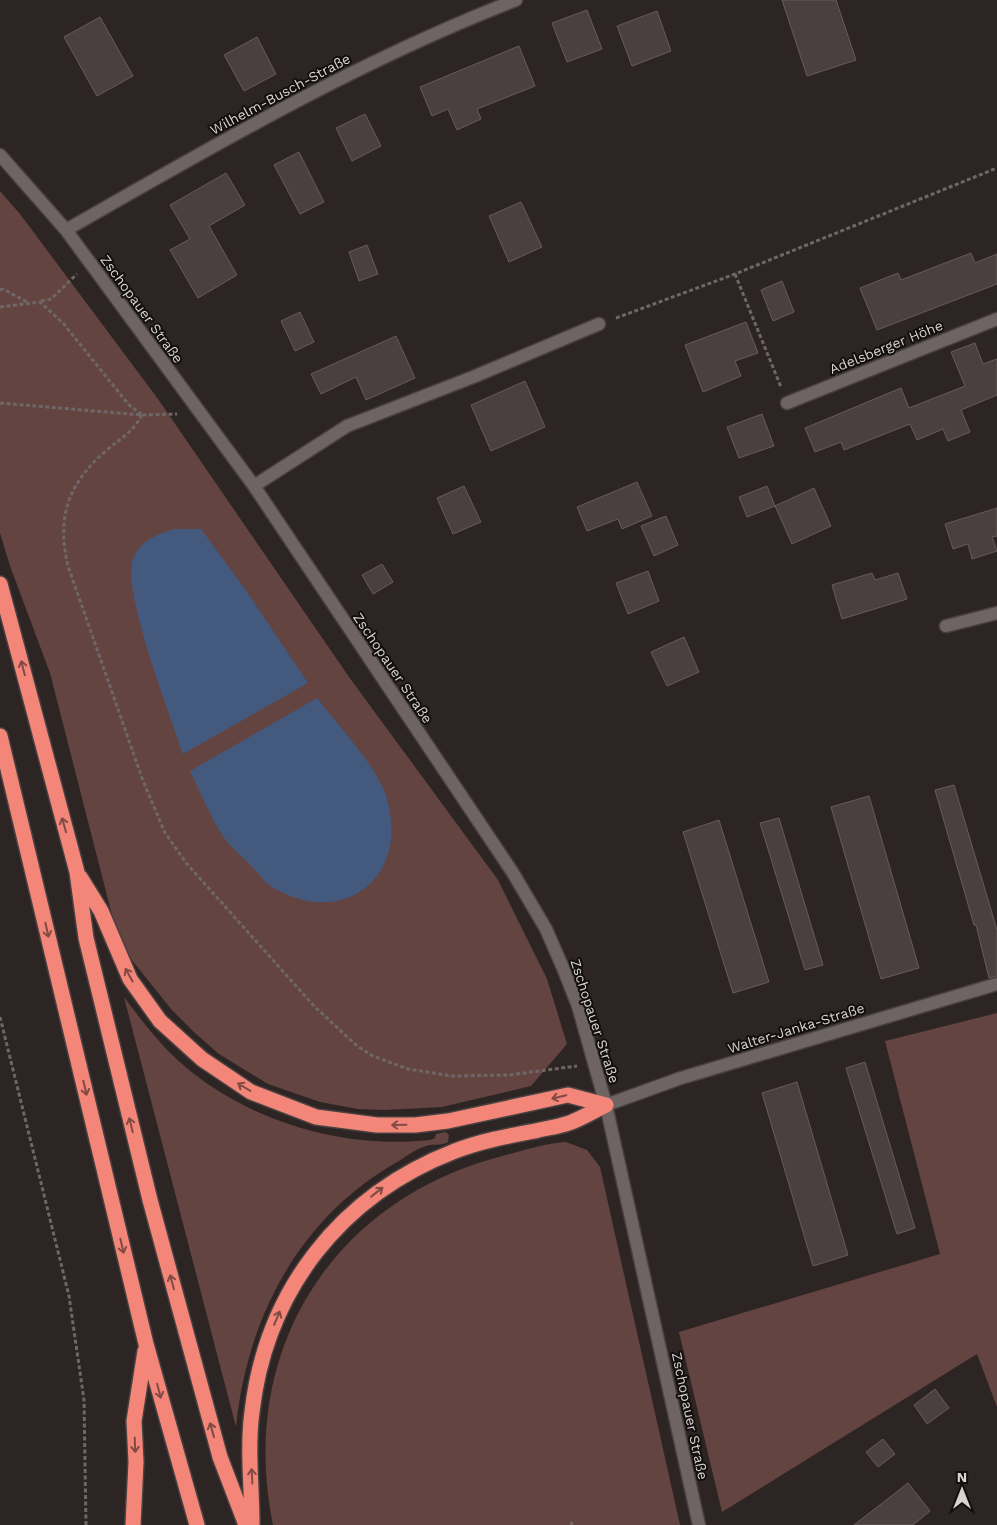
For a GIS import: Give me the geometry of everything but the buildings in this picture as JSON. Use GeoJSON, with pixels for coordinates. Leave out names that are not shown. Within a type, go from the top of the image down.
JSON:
{"type":"FeatureCollection","features":[{"type":"Feature","properties":{"kind":"highway"},"geometry":{"type":"LineString","coordinates":[[0,584],[77,872],[86,938],[150,1200],[220,1457],[246,1525]]}},
{"type":"Feature","properties":{"kind":"highway"},"geometry":{"type":"LineString","coordinates":[[0,736],[146,1344],[197,1525]]}},
{"type":"Feature","properties":{"kind":"highway"},"geometry":{"type":"LineString","coordinates":[[77,872],[101,911],[130,978],[160,1021],[202,1059],[251,1092],[316,1117],[377,1125],[415,1125],[448,1121],[568,1094],[606,1105]]}},
{"type":"Feature","properties":{"kind":"highway"},"geometry":{"type":"LineString","coordinates":[[252,1525],[251,1421],[259,1369],[282,1305],[306,1265],[323,1243],[370,1198],[404,1175],[427,1163],[481,1142],[568,1124],[606,1105]]}},
{"type":"Feature","properties":{"kind":"highway"},"geometry":{"type":"LineString","coordinates":[[133,1525],[136,1462],[134,1422],[146,1344]]}},
{"type":"Feature","properties":{"kind":"street","name":"Wilhelm-Busch-Straße"},"geometry":{"type":"LineString","coordinates":[[66,230],[283,106],[452,24],[516,0]]}},
{"type":"Feature","properties":{"kind":"street","name":"Zschopauer Straße"},"geometry":{"type":"LineString","coordinates":[[0,154],[66,230],[254,486],[546,928],[578,1006],[606,1105],[699,1525]]}},
{"type":"Feature","properties":{"kind":"street","name":"Adelsberger Höhe"},"geometry":{"type":"LineString","coordinates":[[787,403],[997,319]]}},
{"type":"Feature","properties":{"kind":"street"},"geometry":{"type":"LineString","coordinates":[[254,486],[346,426],[473,377],[599,324]]}},
{"type":"Feature","properties":{"kind":"street"},"geometry":{"type":"LineString","coordinates":[[946,626],[997,613]]}},
{"type":"Feature","properties":{"kind":"street","name":"Walter-Janka-Straße"},"geometry":{"type":"LineString","coordinates":[[606,1105],[681,1078],[997,984]]}},
{"type":"Feature","properties":{"kind":"path"},"geometry":{"type":"LineString","coordinates":[[599,324],[735,274],[997,168]]}},
{"type":"Feature","properties":{"kind":"path"},"geometry":{"type":"LineString","coordinates":[[0,307],[50,299],[78,273]]}},
{"type":"Feature","properties":{"kind":"path"},"geometry":{"type":"LineString","coordinates":[[735,274],[787,403]]}},
{"type":"Feature","properties":{"kind":"path"},"geometry":{"type":"LineString","coordinates":[[0,290],[3,289],[28,302]]}},
{"type":"Feature","properties":{"kind":"path"},"geometry":{"type":"LineString","coordinates":[[40,302],[63,323],[129,405],[142,415]]}},
{"type":"Feature","properties":{"kind":"path"},"geometry":{"type":"LineString","coordinates":[[0,403],[142,415],[200,413]]}},
{"type":"Feature","properties":{"kind":"path"},"geometry":{"type":"LineString","coordinates":[[142,415],[134,429],[97,458],[79,478],[65,513],[63,536],[68,566],[142,778],[165,833],[187,864],[314,1006],[357,1046],[373,1056],[408,1069],[452,1076],[509,1075],[594,1063]]}},
{"type":"Feature","properties":{"kind":"path"},"geometry":{"type":"LineString","coordinates":[[0,1017],[68,1296],[84,1400],[86,1525]]}},
{"type":"Feature","properties":{"kind":"shaded area"},"geometry":{"type":"Polygon","coordinates":[[[0,191],[20,214],[158,399],[349,677],[498,880],[547,979],[567,1044],[531,1086],[442,1107],[385,1110],[358,1109],[320,1102],[268,1084],[219,1054],[171,1009],[131,959],[113,919],[50,673],[10,566],[0,533],[0,191]]]}},
{"type":"Feature","properties":{"kind":"shaded area"},"geometry":{"type":"Polygon","coordinates":[[[124,997],[170,1053],[197,1076],[257,1112],[290,1125],[360,1140],[395,1142],[430,1140],[435,1138],[436,1134],[446,1132],[449,1135],[448,1142],[418,1149],[364,1184],[333,1210],[307,1240],[284,1273],[266,1309],[252,1347],[242,1386],[236,1427],[124,997]]]}},
{"type":"Feature","properties":{"kind":"shaded area"},"geometry":{"type":"Polygon","coordinates":[[[997,1013],[997,1407],[977,1354],[722,1512],[679,1332],[940,1254],[885,1041],[997,1013]]]}},
{"type":"Feature","properties":{"kind":"shaded area"},"geometry":{"type":"Polygon","coordinates":[[[566,1142],[587,1150],[600,1167],[680,1525],[273,1525],[266,1461],[270,1399],[285,1342],[311,1290],[347,1245],[392,1206],[445,1176],[506,1155],[544,1145],[566,1142]]]}},
{"type":"Feature","properties":{"kind":"water"},"geometry":{"type":"Polygon","coordinates":[[[174,529],[201,529],[245,589],[308,683],[183,754],[140,625],[131,575],[133,559],[140,547],[150,539],[174,529]]]}},
{"type":"Feature","properties":{"kind":"water"},"geometry":{"type":"Polygon","coordinates":[[[317,698],[373,769],[385,793],[391,822],[390,848],[381,870],[367,887],[348,898],[325,902],[299,899],[267,883],[222,835],[190,771],[317,698]]]}}]}
